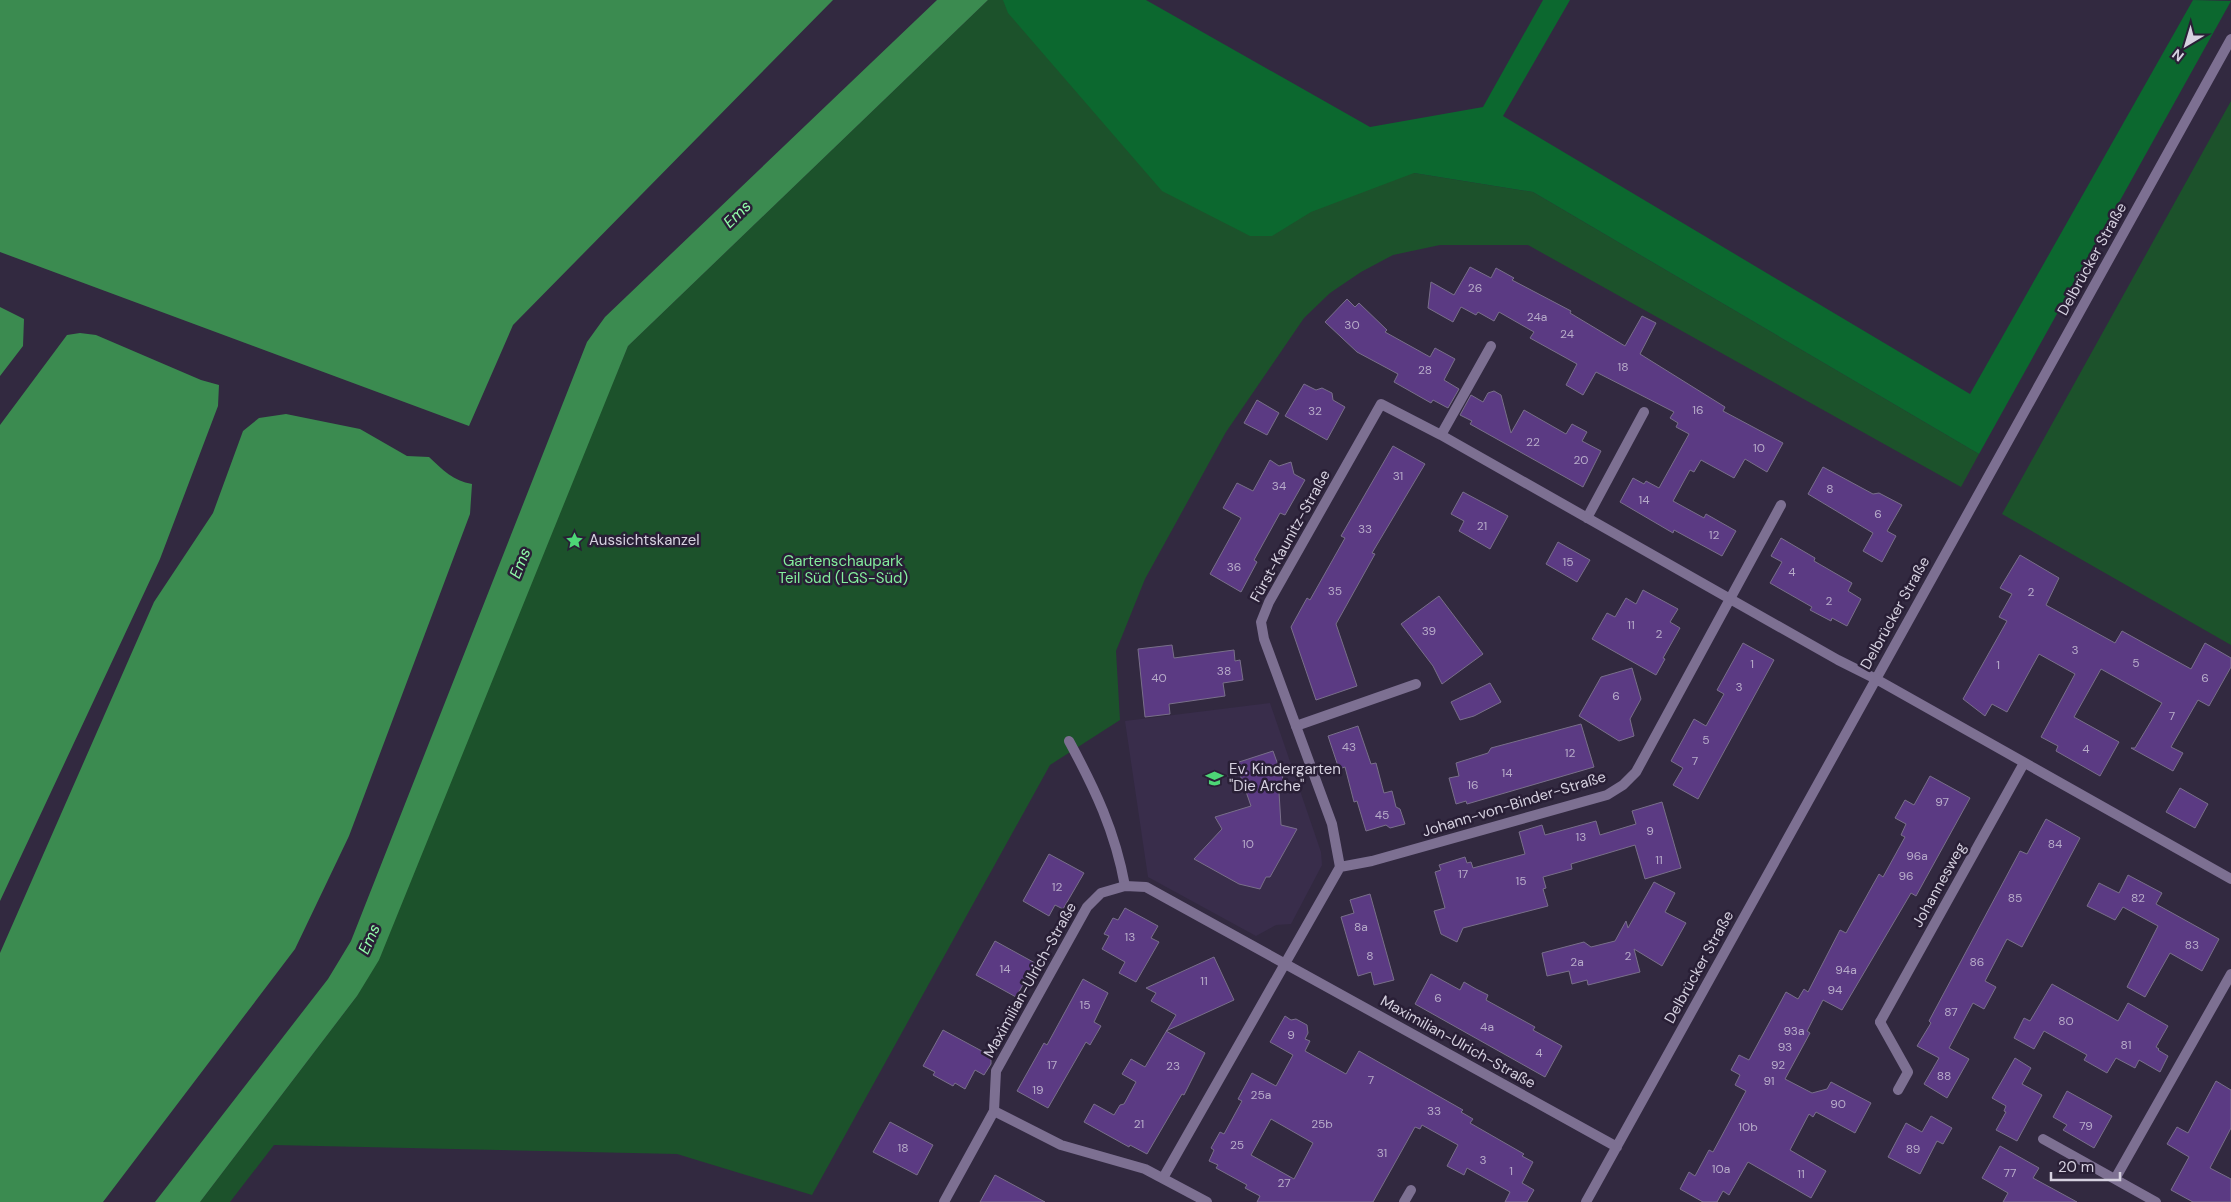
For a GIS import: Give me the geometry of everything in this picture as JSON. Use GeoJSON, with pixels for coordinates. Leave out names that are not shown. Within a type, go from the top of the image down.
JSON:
{"type":"FeatureCollection","features":[{"type":"Feature","properties":{"kind":"street","name":"Delbrücker Straße"},"geometry":{"type":"LineString","coordinates":[[1586,1202],[2231,39]]}},
{"type":"Feature","properties":{"kind":"street"},"geometry":{"type":"LineString","coordinates":[[1441,435],[1491,346]]}},
{"type":"Feature","properties":{"kind":"street","name":"Fürst-Kaunitz-Straße"},"geometry":{"type":"LineString","coordinates":[[1340,867],[1332,824],[1264,639],[1261,622],[1269,602],[1381,404],[1441,435],[1838,660],[1876,679]]}},
{"type":"Feature","properties":{"kind":"street"},"geometry":{"type":"LineString","coordinates":[[1588,518],[1644,412]]}},
{"type":"Feature","properties":{"kind":"street"},"geometry":{"type":"LineString","coordinates":[[1732,599],[1781,505]]}},
{"type":"Feature","properties":{"kind":"street","name":"Johann-von-Binder-Straße"},"geometry":{"type":"LineString","coordinates":[[1340,867],[1372,861],[1607,795],[1623,785],[1636,772],[1732,599]]}},
{"type":"Feature","properties":{"kind":"street"},"geometry":{"type":"LineString","coordinates":[[1876,679],[2231,879]]}},
{"type":"Feature","properties":{"kind":"street"},"geometry":{"type":"LineString","coordinates":[[1296,726],[1416,684]]}},
{"type":"Feature","properties":{"kind":"street"},"geometry":{"type":"LineString","coordinates":[[1069,741],[1097,795],[1118,852],[1125,886]]}},
{"type":"Feature","properties":{"kind":"street","name":"Johannesweg"},"geometry":{"type":"LineString","coordinates":[[1898,1090],[1908,1072],[1880,1022],[2024,763]]}},
{"type":"Feature","properties":{"kind":"street"},"geometry":{"type":"LineString","coordinates":[[1163,1178],[1340,867]]}},
{"type":"Feature","properties":{"kind":"street","name":"Maximilian-Ulrich-Straße"},"geometry":{"type":"LineString","coordinates":[[944,1202],[994,1111],[996,1072],[1087,907],[1102,892],[1125,886],[1146,887],[1617,1147]]}},
{"type":"Feature","properties":{"kind":"street"},"geometry":{"type":"LineString","coordinates":[[2115,1179],[2231,974]]}},
{"type":"Feature","properties":{"kind":"street"},"geometry":{"type":"LineString","coordinates":[[994,1111],[1061,1145],[1145,1169],[1207,1202]]}},
{"type":"Feature","properties":{"kind":"street"},"geometry":{"type":"LineString","coordinates":[[2043,1139],[2156,1202]]}},
{"type":"Feature","properties":{"kind":"street"},"geometry":{"type":"LineString","coordinates":[[1404,1202],[1411,1190]]}},
{"type":"Feature","properties":{"kind":"shaded area"},"geometry":{"type":"Polygon","coordinates":[[[1003,0],[1146,0],[1370,127],[1483,107],[1543,0],[1570,0],[1503,116],[1970,394],[2193,0],[2231,1],[1979,454],[1533,192],[1414,173],[1311,212],[1272,236],[1250,236],[1162,191],[1008,13],[1003,0]]]}},
{"type":"Feature","properties":{"kind":"shaded area","name":"Ev. Kindergarten \"Die Arche\""},"geometry":{"type":"Polygon","coordinates":[[[1270,703],[1321,852],[1322,865],[1291,924],[1276,925],[1256,936],[1148,877],[1125,721],[1270,703]]]}},
{"type":"Feature","properties":{"kind":"green space","name":"Gartenschaupark Teil Süd (LGS-Süd)"},"geometry":{"type":"Polygon","coordinates":[[[988,0],[1097,0],[1414,173],[1533,192],[1979,454],[1961,487],[1528,245],[1440,245],[1393,255],[1361,272],[1330,293],[1304,318],[1226,432],[1145,579],[1116,651],[1120,720],[1050,765],[812,1195],[677,1154],[274,1145],[230,1202],[200,1202],[357,996],[628,346],[988,0]]]}},
{"type":"Feature","properties":{"kind":"green space"},"geometry":{"type":"Polygon","coordinates":[[[2231,101],[2231,645],[2002,514],[2231,101]]]}},
{"type":"Feature","properties":{"kind":"water"},"geometry":{"type":"Polygon","coordinates":[[[0,0],[833,0],[513,325],[469,426],[0,252],[0,0]]]}},
{"type":"Feature","properties":{"kind":"water","name":"Ems"},"geometry":{"type":"Polygon","coordinates":[[[937,0],[988,0],[628,346],[379,960],[357,996],[200,1202],[155,1202],[328,979],[351,941],[587,342],[605,317],[937,0]]]}},
{"type":"Feature","properties":{"kind":"water"},"geometry":{"type":"Polygon","coordinates":[[[0,307],[24,319],[23,346],[0,376],[0,307]]]}},
{"type":"Feature","properties":{"kind":"water"},"geometry":{"type":"Polygon","coordinates":[[[80,333],[96,335],[201,380],[219,385],[218,406],[160,559],[0,901],[0,425],[67,335],[80,333]]]}},
{"type":"Feature","properties":{"kind":"water"},"geometry":{"type":"Polygon","coordinates":[[[286,414],[360,429],[407,456],[429,457],[454,478],[472,484],[470,514],[349,836],[295,949],[103,1202],[0,1202],[0,953],[154,602],[213,513],[243,431],[259,418],[286,414]]]}},
{"type":"Feature","properties":{"kind":"building"},"geometry":{"type":"Polygon","coordinates":[[[1470,267],[1491,278],[1496,268],[1514,278],[1512,280],[1571,311],[1570,313],[1625,346],[1642,316],[1656,323],[1640,354],[1725,407],[1723,411],[1783,443],[1767,472],[1745,459],[1734,478],[1701,460],[1694,472],[1690,470],[1673,501],[1704,518],[1706,514],[1736,531],[1722,556],[1674,530],[1673,533],[1620,502],[1633,478],[1644,484],[1646,481],[1659,488],[1689,434],[1676,427],[1678,423],[1670,418],[1674,412],[1596,372],[1583,395],[1566,385],[1577,364],[1530,338],[1534,332],[1499,312],[1494,321],[1478,312],[1476,315],[1461,307],[1453,322],[1428,308],[1431,282],[1454,295],[1470,267]]]}},
{"type":"Feature","properties":{"kind":"building"},"geometry":{"type":"Polygon","coordinates":[[[1347,299],[1355,307],[1359,303],[1387,330],[1385,332],[1430,357],[1435,348],[1455,359],[1444,380],[1459,389],[1448,408],[1433,400],[1431,403],[1394,382],[1398,374],[1357,352],[1325,322],[1347,299]]]}},
{"type":"Feature","properties":{"kind":"building"},"geometry":{"type":"Polygon","coordinates":[[[1304,384],[1316,390],[1322,388],[1332,393],[1333,400],[1345,407],[1327,440],[1285,416],[1304,384]]]}},
{"type":"Feature","properties":{"kind":"building"},"geometry":{"type":"Polygon","coordinates":[[[1494,391],[1501,395],[1511,433],[1524,410],[1566,434],[1572,424],[1587,432],[1582,441],[1601,451],[1583,487],[1470,424],[1472,421],[1460,415],[1471,395],[1483,402],[1488,393],[1494,391]]]}},
{"type":"Feature","properties":{"kind":"building"},"geometry":{"type":"Polygon","coordinates":[[[1257,400],[1279,413],[1267,435],[1244,423],[1257,400]]]}},
{"type":"Feature","properties":{"kind":"building"},"geometry":{"type":"Polygon","coordinates":[[[1393,446],[1425,464],[1372,553],[1375,554],[1336,624],[1357,686],[1316,700],[1291,627],[1307,598],[1310,600],[1345,538],[1341,536],[1393,446]]]}},
{"type":"Feature","properties":{"kind":"building"},"geometry":{"type":"Polygon","coordinates":[[[1270,460],[1279,466],[1291,462],[1294,474],[1305,480],[1285,515],[1280,513],[1254,560],[1257,562],[1241,592],[1210,574],[1241,518],[1223,508],[1237,483],[1253,491],[1270,460]]]}},
{"type":"Feature","properties":{"kind":"building"},"geometry":{"type":"Polygon","coordinates":[[[1823,467],[1873,494],[1879,493],[1902,505],[1887,531],[1896,536],[1882,562],[1863,551],[1873,533],[1808,494],[1823,467]]]}},
{"type":"Feature","properties":{"kind":"building"},"geometry":{"type":"Polygon","coordinates":[[[1463,492],[1508,516],[1490,549],[1459,531],[1464,521],[1451,514],[1463,492]]]}},
{"type":"Feature","properties":{"kind":"building"},"geometry":{"type":"Polygon","coordinates":[[[1781,538],[1815,558],[1814,561],[1852,583],[1848,591],[1861,599],[1847,626],[1832,618],[1831,621],[1810,610],[1812,607],[1770,583],[1782,562],[1771,556],[1781,538]]]}},
{"type":"Feature","properties":{"kind":"building"},"geometry":{"type":"Polygon","coordinates":[[[1558,542],[1590,560],[1577,582],[1546,564],[1558,542]]]}},
{"type":"Feature","properties":{"kind":"building"},"geometry":{"type":"Polygon","coordinates":[[[2020,555],[2059,578],[2046,605],[2115,643],[2122,631],[2191,669],[2205,643],[2231,658],[2231,667],[2209,706],[2198,700],[2171,747],[2183,753],[2173,771],[2131,748],[2135,748],[2162,703],[2101,669],[2074,717],[2119,742],[2100,776],[2056,751],[2058,746],[2041,737],[2075,674],[2039,654],[2007,712],[1992,704],[1985,716],[1963,699],[2007,621],[1999,617],[2012,594],[2000,588],[2020,555]]]}},
{"type":"Feature","properties":{"kind":"building"},"geometry":{"type":"Polygon","coordinates":[[[1643,590],[1678,609],[1670,622],[1680,628],[1656,675],[1592,639],[1607,613],[1615,617],[1626,598],[1636,604],[1643,590]]]}},
{"type":"Feature","properties":{"kind":"building"},"geometry":{"type":"Polygon","coordinates":[[[1439,596],[1483,654],[1442,684],[1433,666],[1401,624],[1439,596]]]}},
{"type":"Feature","properties":{"kind":"building"},"geometry":{"type":"Polygon","coordinates":[[[1743,643],[1774,660],[1698,799],[1673,785],[1683,768],[1671,761],[1694,719],[1706,726],[1724,694],[1717,690],[1743,643]]]}},
{"type":"Feature","properties":{"kind":"building"},"geometry":{"type":"Polygon","coordinates":[[[1172,645],[1174,658],[1234,650],[1235,661],[1240,660],[1243,680],[1223,683],[1225,696],[1169,704],[1170,714],[1145,717],[1138,649],[1172,645]]]}},
{"type":"Feature","properties":{"kind":"building"},"geometry":{"type":"Polygon","coordinates":[[[1632,668],[1641,699],[1630,719],[1634,736],[1619,741],[1579,716],[1601,677],[1632,668]]]}},
{"type":"Feature","properties":{"kind":"building"},"geometry":{"type":"Polygon","coordinates":[[[1490,683],[1501,702],[1474,716],[1460,720],[1451,702],[1490,683]]]}},
{"type":"Feature","properties":{"kind":"building"},"geometry":{"type":"Polygon","coordinates":[[[1581,724],[1594,767],[1467,804],[1466,801],[1456,804],[1449,778],[1459,776],[1456,763],[1488,753],[1491,748],[1581,724]]]}},
{"type":"Feature","properties":{"kind":"building"},"geometry":{"type":"Polygon","coordinates":[[[1358,726],[1371,764],[1376,763],[1384,793],[1392,791],[1396,807],[1400,809],[1405,824],[1390,828],[1386,825],[1366,831],[1357,801],[1354,802],[1345,767],[1339,769],[1328,736],[1358,726]]]}},
{"type":"Feature","properties":{"kind":"building"},"geometry":{"type":"Polygon","coordinates":[[[1273,751],[1287,790],[1279,792],[1281,825],[1297,829],[1270,877],[1266,877],[1260,889],[1239,884],[1194,859],[1222,829],[1215,817],[1251,806],[1236,763],[1273,751]]]}},
{"type":"Feature","properties":{"kind":"building"},"geometry":{"type":"Polygon","coordinates":[[[1930,776],[1970,798],[1916,896],[1911,893],[1842,1010],[1823,1000],[1807,1031],[1810,1033],[1785,1079],[1812,1093],[1827,1089],[1831,1082],[1871,1103],[1855,1133],[1816,1112],[1813,1117],[1809,1114],[1790,1150],[1826,1171],[1811,1198],[1748,1162],[1729,1195],[1723,1191],[1717,1202],[1703,1202],[1680,1189],[1689,1172],[1695,1176],[1709,1150],[1713,1152],[1746,1091],[1735,1085],[1740,1075],[1731,1070],[1739,1055],[1749,1060],[1786,992],[1798,999],[1804,989],[1808,992],[1840,930],[1846,933],[1879,874],[1883,877],[1905,837],[1901,835],[1906,824],[1895,818],[1905,800],[1914,805],[1930,776]]]}},
{"type":"Feature","properties":{"kind":"building"},"geometry":{"type":"Polygon","coordinates":[[[2180,788],[2208,804],[2195,828],[2166,812],[2180,788]]]}},
{"type":"Feature","properties":{"kind":"building"},"geometry":{"type":"Polygon","coordinates":[[[1662,802],[1681,868],[1645,879],[1635,845],[1571,864],[1572,869],[1543,877],[1546,888],[1543,889],[1548,906],[1463,928],[1457,942],[1441,934],[1434,911],[1445,908],[1435,872],[1441,870],[1439,865],[1465,857],[1467,863],[1471,862],[1473,868],[1525,854],[1519,832],[1542,825],[1545,835],[1596,821],[1600,835],[1636,824],[1632,811],[1662,802]]]}},
{"type":"Feature","properties":{"kind":"building"},"geometry":{"type":"Polygon","coordinates":[[[2046,819],[2080,838],[2022,947],[2007,939],[1985,981],[1996,987],[1984,1009],[1973,1003],[1949,1048],[1969,1059],[1947,1098],[1924,1084],[1939,1058],[1917,1046],[1931,1023],[1929,1021],[2020,851],[2027,854],[2046,819]]]}},
{"type":"Feature","properties":{"kind":"building"},"geometry":{"type":"Polygon","coordinates":[[[1049,854],[1084,873],[1063,909],[1055,905],[1049,916],[1023,901],[1049,854]]]}},
{"type":"Feature","properties":{"kind":"building"},"geometry":{"type":"Polygon","coordinates":[[[2128,875],[2162,893],[2156,904],[2219,939],[2202,971],[2170,953],[2145,997],[2127,987],[2158,926],[2123,907],[2115,920],[2087,906],[2099,883],[2119,893],[2128,875]]]}},
{"type":"Feature","properties":{"kind":"building"},"geometry":{"type":"Polygon","coordinates":[[[1654,882],[1675,893],[1665,912],[1686,923],[1662,966],[1634,949],[1640,972],[1588,985],[1587,980],[1572,984],[1569,971],[1547,976],[1542,953],[1584,942],[1591,947],[1615,941],[1626,921],[1628,928],[1654,882]]]}},
{"type":"Feature","properties":{"kind":"building"},"geometry":{"type":"Polygon","coordinates":[[[1370,894],[1394,980],[1374,985],[1371,972],[1358,976],[1341,917],[1354,913],[1350,900],[1370,894]]]}},
{"type":"Feature","properties":{"kind":"building"},"geometry":{"type":"Polygon","coordinates":[[[1125,908],[1158,926],[1151,938],[1159,942],[1136,982],[1119,973],[1125,962],[1102,949],[1109,936],[1104,934],[1113,918],[1118,920],[1125,908]]]}},
{"type":"Feature","properties":{"kind":"building"},"geometry":{"type":"Polygon","coordinates":[[[995,941],[1035,963],[1016,997],[976,975],[995,941]]]}},
{"type":"Feature","properties":{"kind":"building"},"geometry":{"type":"Polygon","coordinates":[[[1214,957],[1234,1000],[1167,1031],[1176,1015],[1151,1001],[1156,993],[1146,988],[1214,957]]]}},
{"type":"Feature","properties":{"kind":"building"},"geometry":{"type":"Polygon","coordinates":[[[1431,974],[1460,990],[1464,982],[1488,995],[1486,1000],[1535,1027],[1533,1030],[1562,1046],[1545,1077],[1415,1004],[1431,974]]]}},
{"type":"Feature","properties":{"kind":"building"},"geometry":{"type":"Polygon","coordinates":[[[1083,979],[1108,993],[1094,1022],[1101,1026],[1090,1045],[1086,1042],[1048,1108],[1017,1091],[1044,1043],[1047,1045],[1083,979]]]}},
{"type":"Feature","properties":{"kind":"building"},"geometry":{"type":"Polygon","coordinates":[[[2052,984],[2118,1021],[2128,1003],[2168,1026],[2156,1047],[2168,1056],[2160,1072],[2139,1060],[2135,1068],[2116,1058],[2107,1073],[2084,1060],[2087,1055],[2044,1031],[2034,1049],[2014,1038],[2024,1018],[2030,1021],[2052,984]]]}},
{"type":"Feature","properties":{"kind":"building"},"geometry":{"type":"Polygon","coordinates":[[[1285,1016],[1291,1020],[1296,1019],[1307,1025],[1308,1033],[1305,1039],[1310,1041],[1305,1051],[1346,1074],[1359,1051],[1463,1110],[1461,1112],[1473,1119],[1470,1123],[1524,1154],[1522,1156],[1533,1162],[1522,1183],[1534,1190],[1527,1202],[1505,1202],[1510,1192],[1467,1168],[1464,1175],[1447,1166],[1458,1145],[1422,1125],[1420,1129],[1415,1127],[1373,1202],[1257,1202],[1260,1196],[1245,1188],[1247,1185],[1216,1168],[1218,1165],[1209,1161],[1214,1150],[1211,1148],[1220,1132],[1224,1134],[1242,1101],[1238,1099],[1252,1073],[1276,1086],[1293,1055],[1270,1042],[1285,1016]],[[1271,1119],[1251,1155],[1294,1179],[1313,1143],[1271,1119]]]}},
{"type":"Feature","properties":{"kind":"building"},"geometry":{"type":"Polygon","coordinates":[[[943,1030],[991,1056],[991,1064],[984,1075],[975,1070],[965,1089],[955,1083],[953,1086],[933,1075],[935,1072],[923,1066],[943,1030]]]}},
{"type":"Feature","properties":{"kind":"building"},"geometry":{"type":"Polygon","coordinates":[[[1166,1031],[1205,1053],[1184,1095],[1182,1094],[1147,1154],[1130,1145],[1129,1147],[1084,1122],[1094,1104],[1114,1115],[1120,1105],[1124,1104],[1136,1082],[1122,1074],[1131,1059],[1145,1067],[1166,1031]]]}},
{"type":"Feature","properties":{"kind":"building"},"geometry":{"type":"Polygon","coordinates":[[[2015,1058],[2031,1068],[2022,1084],[2042,1095],[2017,1141],[1996,1130],[2006,1112],[2004,1111],[2006,1106],[1992,1098],[2015,1058]]]}},
{"type":"Feature","properties":{"kind":"building"},"geometry":{"type":"Polygon","coordinates":[[[2216,1081],[2231,1090],[2231,1128],[2210,1168],[2231,1179],[2231,1202],[2193,1202],[2171,1190],[2189,1157],[2167,1144],[2177,1127],[2188,1133],[2216,1081]]]}},
{"type":"Feature","properties":{"kind":"building"},"geometry":{"type":"Polygon","coordinates":[[[2067,1091],[2112,1116],[2094,1148],[2063,1130],[2067,1125],[2053,1117],[2067,1091]]]}},
{"type":"Feature","properties":{"kind":"building"},"geometry":{"type":"Polygon","coordinates":[[[1931,1116],[1952,1128],[1943,1144],[1937,1141],[1920,1174],[1888,1157],[1906,1123],[1922,1132],[1931,1116]]]}},
{"type":"Feature","properties":{"kind":"building"},"geometry":{"type":"Polygon","coordinates":[[[890,1122],[933,1145],[917,1175],[873,1152],[890,1122]]]}},
{"type":"Feature","properties":{"kind":"building"},"geometry":{"type":"Polygon","coordinates":[[[2000,1146],[2039,1168],[2033,1178],[2077,1202],[2003,1202],[2008,1193],[1982,1178],[2000,1146]]]}},
{"type":"Feature","properties":{"kind":"building"},"geometry":{"type":"Polygon","coordinates":[[[995,1175],[1045,1202],[980,1202],[995,1175]]]}},
{"type":"Feature","properties":{"kind":"place","name":"Aussichtskanzel"},"geometry":{"type":"Point","coordinates":[575,540]}},
{"type":"Feature","properties":{"kind":"place","name":"Ev. Kindergarten \"Die Arche\""},"geometry":{"type":"Point","coordinates":[1215,778]}}]}
